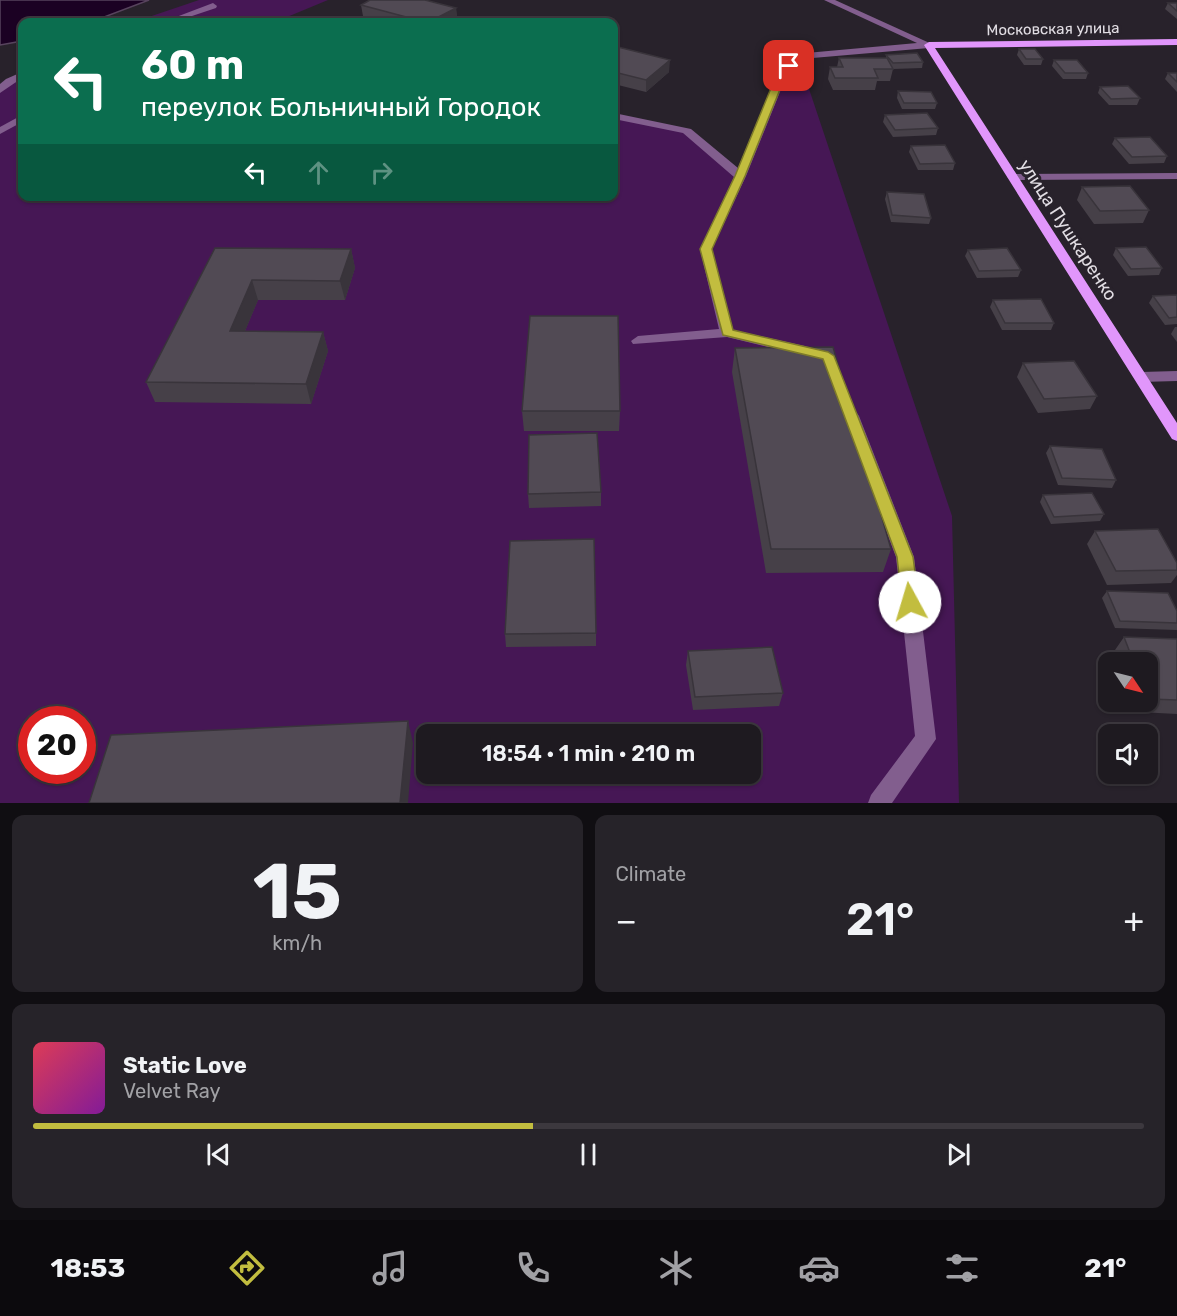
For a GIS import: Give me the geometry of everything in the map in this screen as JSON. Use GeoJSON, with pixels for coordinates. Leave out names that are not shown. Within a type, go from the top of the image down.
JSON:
{"type":"FeatureCollection","features":[{"type":"Feature","properties":{"kind":"main road","name":"Московская улица"},"geometry":{"type":"LineString","coordinates":[[929,45],[1177,42]]}},
{"type":"Feature","properties":{"kind":"main road","name":"улица Пушкаренко"},"geometry":{"type":"LineString","coordinates":[[929,45],[1177,435]]}},
{"type":"Feature","properties":{"kind":"street"},"geometry":{"type":"LineString","coordinates":[[832,1],[888,29],[929,45]]}},
{"type":"Feature","properties":{"kind":"street"},"geometry":{"type":"LineString","coordinates":[[178,18],[217,4],[199,18]]}},
{"type":"Feature","properties":{"kind":"street"},"geometry":{"type":"LineString","coordinates":[[727,333],[706,249],[740,176],[781,76],[798,56],[929,45]]}},
{"type":"Feature","properties":{"kind":"street"},"geometry":{"type":"LineString","coordinates":[[0,90],[9,81],[18,77]]}},
{"type":"Feature","properties":{"kind":"street"},"geometry":{"type":"LineString","coordinates":[[618,117],[687,130],[740,176]]}},
{"type":"Feature","properties":{"kind":"street"},"geometry":{"type":"LineString","coordinates":[[0,131],[18,120]]}},
{"type":"Feature","properties":{"kind":"street"},"geometry":{"type":"LineString","coordinates":[[1013,177],[1177,176]]}},
{"type":"Feature","properties":{"kind":"street"},"geometry":{"type":"LineString","coordinates":[[638,341],[727,333],[828,356]]}},
{"type":"Feature","properties":{"kind":"street"},"geometry":{"type":"LineString","coordinates":[[1141,376],[1177,376]]}},
{"type":"Feature","properties":{"kind":"street"},"geometry":{"type":"LineString","coordinates":[[845,401],[905,557],[926,739],[879,803]]}},
{"type":"Feature","properties":{"kind":"shaded area"},"geometry":{"type":"Polygon","coordinates":[[[0,0],[149,0],[102,18],[18,18],[18,42],[0,45],[0,0]]]}},
{"type":"Feature","properties":{"kind":"shaded area"},"geometry":{"type":"Polygon","coordinates":[[[199,0],[328,0],[285,18],[146,18],[199,0]]]}},
{"type":"Feature","properties":{"kind":"shaded area"},"geometry":{"type":"Polygon","coordinates":[[[798,56],[952,516],[959,803],[0,803],[0,89],[18,78],[18,201],[618,201],[618,117],[687,131],[740,176],[781,76],[798,56]]]}},
{"type":"Feature","properties":{"kind":"building"},"geometry":{"type":"Polygon","coordinates":[[[370,0],[425,0],[456,8],[437,18],[410,18],[361,5],[370,0]]]}},
{"type":"Feature","properties":{"kind":"building"},"geometry":{"type":"Polygon","coordinates":[[[1168,3],[1177,3],[1177,11],[1168,3]]]}},
{"type":"Feature","properties":{"kind":"building"},"geometry":{"type":"Polygon","coordinates":[[[618,47],[670,60],[646,80],[618,73],[618,47]]]}},
{"type":"Feature","properties":{"kind":"building"},"geometry":{"type":"Polygon","coordinates":[[[1019,49],[1035,49],[1043,59],[1026,59],[1019,49]]]}},
{"type":"Feature","properties":{"kind":"building"},"geometry":{"type":"Polygon","coordinates":[[[917,53],[923,62],[893,63],[886,55],[917,53]]]}},
{"type":"Feature","properties":{"kind":"building"},"geometry":{"type":"Polygon","coordinates":[[[839,58],[887,58],[893,69],[874,69],[878,78],[835,78],[830,67],[843,67],[839,58]]]}},
{"type":"Feature","properties":{"kind":"building"},"geometry":{"type":"Polygon","coordinates":[[[1054,60],[1077,60],[1088,73],[1065,73],[1054,60]]]}},
{"type":"Feature","properties":{"kind":"building"},"geometry":{"type":"Polygon","coordinates":[[[1168,73],[1177,73],[1177,82],[1168,73]]]}},
{"type":"Feature","properties":{"kind":"building"},"geometry":{"type":"Polygon","coordinates":[[[1128,86],[1140,98],[1111,99],[1100,87],[1128,86]]]}},
{"type":"Feature","properties":{"kind":"building"},"geometry":{"type":"Polygon","coordinates":[[[898,91],[931,92],[937,103],[904,103],[898,91]]]}},
{"type":"Feature","properties":{"kind":"building"},"geometry":{"type":"Polygon","coordinates":[[[927,113],[938,128],[895,130],[885,115],[927,113]]]}},
{"type":"Feature","properties":{"kind":"building"},"geometry":{"type":"Polygon","coordinates":[[[1150,137],[1167,156],[1132,157],[1115,138],[1150,137]]]}},
{"type":"Feature","properties":{"kind":"building"},"geometry":{"type":"Polygon","coordinates":[[[945,145],[955,163],[920,164],[911,146],[945,145]]]}},
{"type":"Feature","properties":{"kind":"building"},"geometry":{"type":"Polygon","coordinates":[[[1130,186],[1149,210],[1100,211],[1082,187],[1130,186]]]}},
{"type":"Feature","properties":{"kind":"building"},"geometry":{"type":"Polygon","coordinates":[[[887,192],[924,194],[931,218],[892,215],[887,192]]]}},
{"type":"Feature","properties":{"kind":"building"},"geometry":{"type":"Polygon","coordinates":[[[1146,247],[1162,268],[1131,269],[1116,248],[1146,247]]]}},
{"type":"Feature","properties":{"kind":"building"},"geometry":{"type":"Polygon","coordinates":[[[215,248],[351,249],[340,281],[252,280],[230,331],[323,332],[306,384],[146,382],[215,248]]]}},
{"type":"Feature","properties":{"kind":"building"},"geometry":{"type":"Polygon","coordinates":[[[1007,248],[1021,270],[979,271],[968,250],[1007,248]]]}},
{"type":"Feature","properties":{"kind":"building"},"geometry":{"type":"Polygon","coordinates":[[[1177,295],[1177,317],[1169,318],[1153,296],[1177,295]]]}},
{"type":"Feature","properties":{"kind":"building"},"geometry":{"type":"Polygon","coordinates":[[[1041,299],[1054,323],[1005,323],[993,300],[1041,299]]]}},
{"type":"Feature","properties":{"kind":"building"},"geometry":{"type":"Polygon","coordinates":[[[530,316],[618,316],[620,411],[522,411],[530,316]]]}},
{"type":"Feature","properties":{"kind":"building"},"geometry":{"type":"Polygon","coordinates":[[[833,347],[891,549],[771,549],[735,348],[833,347]]]}},
{"type":"Feature","properties":{"kind":"building"},"geometry":{"type":"Polygon","coordinates":[[[1074,361],[1097,396],[1044,399],[1023,363],[1074,361]]]}},
{"type":"Feature","properties":{"kind":"building"},"geometry":{"type":"Polygon","coordinates":[[[597,433],[601,492],[528,494],[529,435],[597,433]]]}},
{"type":"Feature","properties":{"kind":"building"},"geometry":{"type":"Polygon","coordinates":[[[1050,446],[1102,449],[1116,480],[1062,478],[1050,446]]]}},
{"type":"Feature","properties":{"kind":"building"},"geometry":{"type":"Polygon","coordinates":[[[1092,493],[1104,514],[1054,517],[1043,495],[1092,493]]]}},
{"type":"Feature","properties":{"kind":"building"},"geometry":{"type":"Polygon","coordinates":[[[1158,529],[1177,563],[1177,570],[1116,571],[1095,531],[1158,529]]]}},
{"type":"Feature","properties":{"kind":"building"},"geometry":{"type":"Polygon","coordinates":[[[594,539],[596,633],[505,634],[510,541],[594,539]]]}},
{"type":"Feature","properties":{"kind":"building"},"geometry":{"type":"Polygon","coordinates":[[[1107,591],[1168,593],[1177,611],[1177,623],[1120,621],[1107,591]]]}},
{"type":"Feature","properties":{"kind":"building"},"geometry":{"type":"Polygon","coordinates":[[[1124,637],[1177,639],[1177,700],[1158,699],[1158,652],[1130,652],[1124,637]]]}},
{"type":"Feature","properties":{"kind":"building"},"geometry":{"type":"Polygon","coordinates":[[[772,647],[783,693],[695,697],[688,651],[772,647]]]}},
{"type":"Feature","properties":{"kind":"building"},"geometry":{"type":"Polygon","coordinates":[[[408,721],[400,803],[89,803],[111,735],[408,721]]]}},
{"type":"Feature","properties":{"kind":"route"},"geometry":{"type":"LineString","coordinates":[[789,66],[781,76],[740,176],[706,249],[727,333],[828,356],[905,557],[910,602]]}}]}
